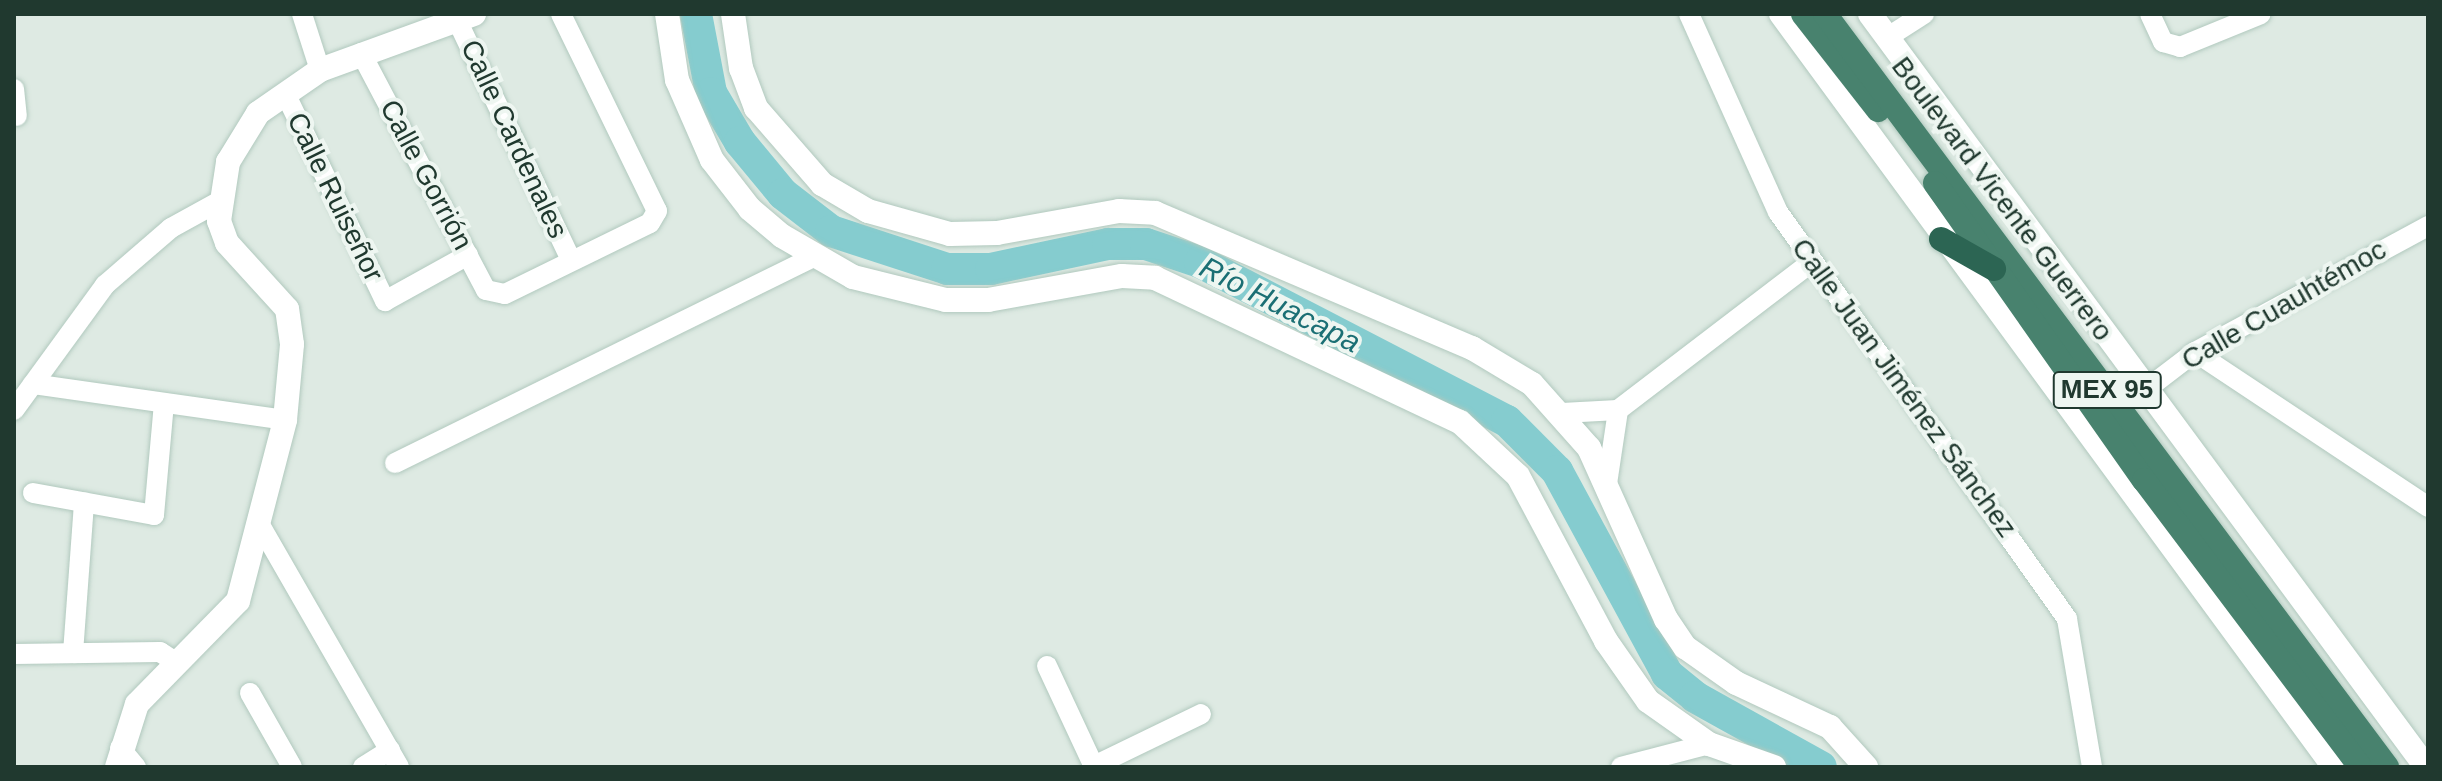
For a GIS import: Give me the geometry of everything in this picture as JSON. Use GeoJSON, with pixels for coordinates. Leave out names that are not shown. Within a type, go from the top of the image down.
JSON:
{"type":"FeatureCollection","features":[{"type":"Feature","properties":{"kind":"highway","name":"Boulevard Vicente Guerrero"},"geometry":{"type":"LineString","coordinates":[[1803,14],[2360,767]]}},
{"type":"Feature","properties":{"kind":"highway","name":"Boulevard Vicente Guerrero"},"geometry":{"type":"LineString","coordinates":[[1825,14],[2387,767]]}},
{"type":"Feature","properties":{"kind":"highway"},"geometry":{"type":"LineString","coordinates":[[1941,239],[1994,269]]}},
{"type":"Feature","properties":{"kind":"main road"},"geometry":{"type":"LineString","coordinates":[[667,14],[677,80],[712,160],[750,209],[814,257],[853,277],[946,300],[988,300],[1122,276],[1155,278],[1460,422],[1518,476],[1626,674],[1648,701],[1709,744],[1743,760],[1774,767]]}},
{"type":"Feature","properties":{"kind":"main road"},"geometry":{"type":"LineString","coordinates":[[733,14],[741,68],[756,108],[822,184],[868,211],[950,234],[997,233],[1119,211],[1155,213],[1472,348],[1532,384],[1562,413],[1607,484],[1666,619],[1685,647],[1736,683],[1830,727],[1866,767]]}},
{"type":"Feature","properties":{"kind":"main road"},"geometry":{"type":"LineString","coordinates":[[1781,14],[1941,239],[2334,767]]}},
{"type":"Feature","properties":{"kind":"main road","name":"Boulevard Vicente Guerrero"},"geometry":{"type":"LineString","coordinates":[[1870,14],[2144,391],[2426,767]]}},
{"type":"Feature","properties":{"kind":"main road"},"geometry":{"type":"LineString","coordinates":[[119,757],[137,704],[177,663],[217,629],[238,601],[285,420],[292,344],[287,309],[227,243],[220,201],[240,138],[285,93],[320,70],[466,17]]}},
{"type":"Feature","properties":{"kind":"street"},"geometry":{"type":"LineString","coordinates":[[302,14],[320,70]]}},
{"type":"Feature","properties":{"kind":"street"},"geometry":{"type":"LineString","coordinates":[[561,14],[657,211],[650,223],[570,258]]}},
{"type":"Feature","properties":{"kind":"street","name":"Calle Juan Jiménez Sánchez"},"geometry":{"type":"LineString","coordinates":[[1689,14],[1778,212],[2067,619],[2092,767]]}},
{"type":"Feature","properties":{"kind":"street"},"geometry":{"type":"LineString","coordinates":[[1888,37],[1924,14]]}},
{"type":"Feature","properties":{"kind":"street"},"geometry":{"type":"LineString","coordinates":[[2150,14],[2163,42],[2180,47],[2261,14]]}},
{"type":"Feature","properties":{"kind":"street","name":"Calle Cardenales"},"geometry":{"type":"LineString","coordinates":[[466,17],[570,258]]}},
{"type":"Feature","properties":{"kind":"street","name":"Calle Gorrión"},"geometry":{"type":"LineString","coordinates":[[361,53],[468,255],[494,294],[570,258]]}},
{"type":"Feature","properties":{"kind":"street"},"geometry":{"type":"LineString","coordinates":[[14,89],[17,116]]}},
{"type":"Feature","properties":{"kind":"street","name":"Calle Ruiseñor"},"geometry":{"type":"LineString","coordinates":[[285,93],[385,301],[468,255]]}},
{"type":"Feature","properties":{"kind":"street"},"geometry":{"type":"LineString","coordinates":[[14,410],[105,285],[171,228],[220,201]]}},
{"type":"Feature","properties":{"kind":"street","name":"Calle Cuauhtémoc"},"geometry":{"type":"LineString","coordinates":[[2144,391],[2195,352],[2428,226]]}},
{"type":"Feature","properties":{"kind":"street"},"geometry":{"type":"LineString","coordinates":[[395,463],[814,257]]}},
{"type":"Feature","properties":{"kind":"street"},"geometry":{"type":"LineString","coordinates":[[1562,413],[1618,410],[1813,261]]}},
{"type":"Feature","properties":{"kind":"street"},"geometry":{"type":"LineString","coordinates":[[2195,352],[2424,500]]}},
{"type":"Feature","properties":{"kind":"street"},"geometry":{"type":"LineString","coordinates":[[33,384],[285,420]]}},
{"type":"Feature","properties":{"kind":"street"},"geometry":{"type":"LineString","coordinates":[[33,493],[154,515],[164,403]]}},
{"type":"Feature","properties":{"kind":"street"},"geometry":{"type":"LineString","coordinates":[[1607,484],[1618,410]]}},
{"type":"Feature","properties":{"kind":"street"},"geometry":{"type":"LineString","coordinates":[[73,653],[84,502]]}},
{"type":"Feature","properties":{"kind":"street"},"geometry":{"type":"LineString","coordinates":[[260,525],[395,759],[363,767]]}},
{"type":"Feature","properties":{"kind":"street"},"geometry":{"type":"LineString","coordinates":[[14,654],[160,652],[177,663]]}},
{"type":"Feature","properties":{"kind":"street"},"geometry":{"type":"LineString","coordinates":[[1047,666],[1093,767],[1201,714]]}},
{"type":"Feature","properties":{"kind":"street"},"geometry":{"type":"LineString","coordinates":[[250,693],[292,767]]}},
{"type":"Feature","properties":{"kind":"street"},"geometry":{"type":"LineString","coordinates":[[1631,766],[1709,744]]}},
{"type":"Feature","properties":{"kind":"street"},"geometry":{"type":"LineString","coordinates":[[119,757],[136,767]]}},
{"type":"Feature","properties":{"kind":"waterway","name":"Río Huacapa"},"geometry":{"type":"LineString","coordinates":[[696,14],[711,93],[740,142],[783,194],[831,231],[947,269],[991,269],[1108,244],[1146,244],[1200,262],[1507,421],[1557,471],[1667,674],[1695,697],[1821,767]]}}]}
